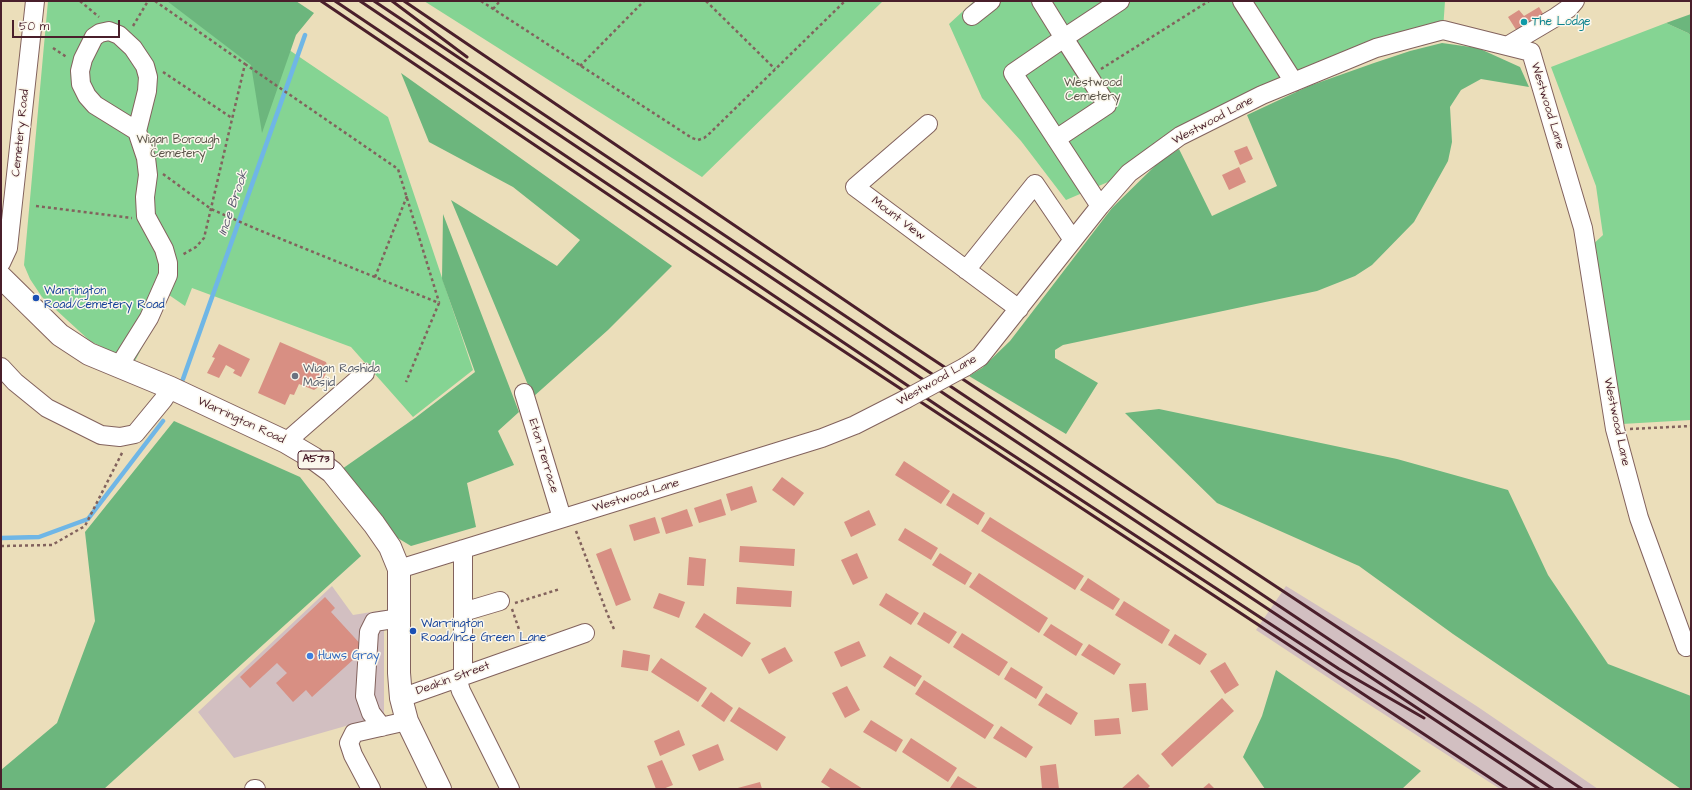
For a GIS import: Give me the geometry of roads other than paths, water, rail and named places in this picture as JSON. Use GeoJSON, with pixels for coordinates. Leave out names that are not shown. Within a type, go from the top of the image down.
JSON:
{"type":"FeatureCollection","features":[{"type":"Feature","properties":{"kind":"main road","name":"Warrington Road"},"geometry":{"type":"LineString","coordinates":[[1,278],[60,335],[89,354],[171,388],[286,442],[313,458],[332,472],[356,500],[390,547],[398,569],[400,618],[399,673],[402,698],[407,722],[440,789]]}},
{"type":"Feature","properties":{"kind":"street","name":"Cemetery Road"},"geometry":{"type":"LineString","coordinates":[[1,263],[8,248],[35,1]]}},
{"type":"Feature","properties":{"kind":"street"},"geometry":{"type":"LineString","coordinates":[[972,16],[991,1]]}},
{"type":"Feature","properties":{"kind":"street"},"geometry":{"type":"LineString","coordinates":[[1041,1],[1107,105],[1056,139]]}},
{"type":"Feature","properties":{"kind":"street"},"geometry":{"type":"LineString","coordinates":[[1100,206],[1013,73],[1120,1]]}},
{"type":"Feature","properties":{"kind":"street"},"geometry":{"type":"LineString","coordinates":[[1507,46],[1556,17],[1569,8],[1575,1]]}},
{"type":"Feature","properties":{"kind":"street"},"geometry":{"type":"LineString","coordinates":[[1250,4],[1294,82]]}},
{"type":"Feature","properties":{"kind":"street","name":"Westwood Lane"},"geometry":{"type":"LineString","coordinates":[[398,569],[822,438],[906,399],[965,367],[980,357],[1100,206],[1129,173],[1180,136],[1262,95],[1376,48],[1443,30],[1531,52],[1583,228],[1615,429],[1639,518],[1686,647]]}},
{"type":"Feature","properties":{"kind":"street"},"geometry":{"type":"LineString","coordinates":[[119,366],[149,318],[168,276],[168,263],[164,249],[146,216],[145,197],[148,175],[147,162],[137,131],[147,91],[148,77],[140,57],[120,35],[109,31],[100,33],[94,37],[83,59],[80,71],[81,84],[87,96],[94,105],[137,131]]}},
{"type":"Feature","properties":{"kind":"street","name":"Mount View"},"geometry":{"type":"LineString","coordinates":[[928,124],[854,187],[1019,309]]}},
{"type":"Feature","properties":{"kind":"street"},"geometry":{"type":"LineString","coordinates":[[966,270],[1035,184],[1073,240]]}},
{"type":"Feature","properties":{"kind":"street"},"geometry":{"type":"LineString","coordinates":[[1,367],[15,382],[47,408],[101,435],[120,437],[135,434],[171,388]]}},
{"type":"Feature","properties":{"kind":"street"},"geometry":{"type":"LineString","coordinates":[[286,442],[365,373]]}},
{"type":"Feature","properties":{"kind":"street","name":"Eton Terrace"},"geometry":{"type":"LineString","coordinates":[[524,393],[566,517]]}},
{"type":"Feature","properties":{"kind":"street"},"geometry":{"type":"LineString","coordinates":[[463,549],[461,691],[510,789]]}},
{"type":"Feature","properties":{"kind":"street"},"geometry":{"type":"LineString","coordinates":[[463,612],[500,601]]}},
{"type":"Feature","properties":{"kind":"street"},"geometry":{"type":"LineString","coordinates":[[382,727],[371,713],[365,696],[369,632],[374,622],[400,618]]}},
{"type":"Feature","properties":{"kind":"street","name":"Deakin Street"},"geometry":{"type":"LineString","coordinates":[[402,698],[505,660],[585,633]]}},
{"type":"Feature","properties":{"kind":"street"},"geometry":{"type":"LineString","coordinates":[[371,789],[353,755],[350,743],[354,733],[407,722]]}},
{"type":"Feature","properties":{"kind":"waterway","name":"Ince Brook"},"geometry":{"type":"LineString","coordinates":[[183,379],[305,35]]}},
{"type":"Feature","properties":{"kind":"waterway","name":"Ince Brook"},"geometry":{"type":"LineString","coordinates":[[1,538],[39,537],[88,519],[163,421]]}},
{"type":"Feature","properties":{"kind":"railway"},"geometry":{"type":"LineString","coordinates":[[321,1],[692,251],[1507,789]]}},
{"type":"Feature","properties":{"kind":"railway"},"geometry":{"type":"LineString","coordinates":[[335,1],[947,412],[1339,669],[1424,718]]}},
{"type":"Feature","properties":{"kind":"railway"},"geometry":{"type":"LineString","coordinates":[[360,1],[955,401],[1539,789]]}},
{"type":"Feature","properties":{"kind":"railway"},"geometry":{"type":"LineString","coordinates":[[374,1],[1553,789]]}},
{"type":"Feature","properties":{"kind":"railway"},"geometry":{"type":"LineString","coordinates":[[392,1],[467,57]]}},
{"type":"Feature","properties":{"kind":"railway"},"geometry":{"type":"LineString","coordinates":[[404,1],[893,333],[1582,789]]}},
{"type":"Feature","properties":{"kind":"place","name":"The Lodge"},"geometry":{"type":"Point","coordinates":[1524,22]}},
{"type":"Feature","properties":{"kind":"place","name":"Warrington Road/Cemetery Road"},"geometry":{"type":"Point","coordinates":[36,298]}},
{"type":"Feature","properties":{"kind":"place","name":"Wigan Rashida Masjid"},"geometry":{"type":"Point","coordinates":[295,376]}},
{"type":"Feature","properties":{"kind":"place","name":"Warrington Road/Ince Green Lane"},"geometry":{"type":"Point","coordinates":[413,631]}},
{"type":"Feature","properties":{"kind":"place","name":"Huws Gray"},"geometry":{"type":"Point","coordinates":[310,656]}},
{"type":"Feature","properties":{"kind":"park label","name":"Westwood Cemetery"},"geometry":{"type":"Point","coordinates":[1093,90]}},
{"type":"Feature","properties":{"kind":"park label","name":"Wigan Borough Cemetery"},"geometry":{"type":"Point","coordinates":[178,147]}}]}
